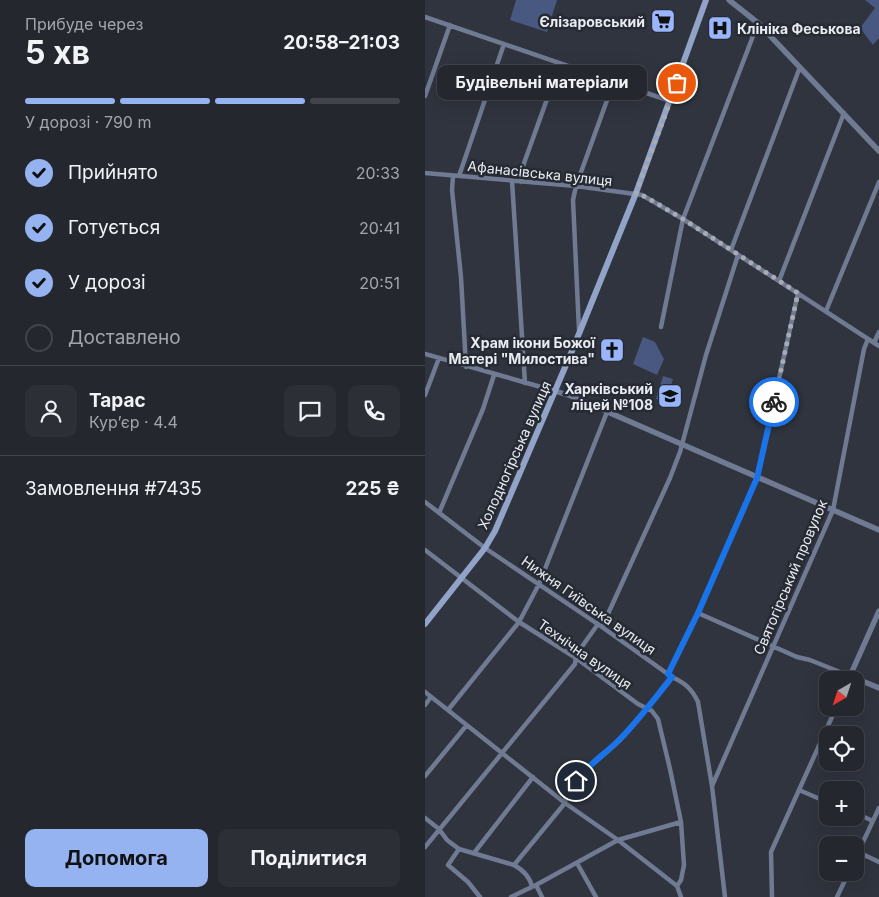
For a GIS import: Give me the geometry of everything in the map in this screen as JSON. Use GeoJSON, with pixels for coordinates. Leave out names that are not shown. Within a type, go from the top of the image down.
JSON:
{"type":"FeatureCollection","features":[{"type":"Feature","properties":{"kind":"main road","name":"Холодногірська вулиця"},"geometry":{"type":"LineString","coordinates":[[425,624],[463,578],[495,531],[579,335],[636,193],[706,0]]}},
{"type":"Feature","properties":{"kind":"street"},"geometry":{"type":"LineString","coordinates":[[729,0],[758,24],[879,151]]}},
{"type":"Feature","properties":{"kind":"street"},"geometry":{"type":"LineString","coordinates":[[425,17],[670,101]]}},
{"type":"Feature","properties":{"kind":"street"},"geometry":{"type":"LineString","coordinates":[[661,326],[683,219],[758,24]]}},
{"type":"Feature","properties":{"kind":"street"},"geometry":{"type":"LineString","coordinates":[[425,96],[449,25]]}},
{"type":"Feature","properties":{"kind":"street"},"geometry":{"type":"LineString","coordinates":[[466,367],[461,277],[453,190],[456,176],[504,44]]}},
{"type":"Feature","properties":{"kind":"street"},"geometry":{"type":"LineString","coordinates":[[521,182],[523,166],[560,63]]}},
{"type":"Feature","properties":{"kind":"street"},"geometry":{"type":"LineString","coordinates":[[731,250],[800,67]]}},
{"type":"Feature","properties":{"kind":"street"},"geometry":{"type":"LineString","coordinates":[[579,335],[573,200],[576,186],[614,81]]}},
{"type":"Feature","properties":{"kind":"street"},"geometry":{"type":"LineString","coordinates":[[779,281],[844,113]]}},
{"type":"Feature","properties":{"kind":"street","name":"Афанасівська вулиця"},"geometry":{"type":"LineString","coordinates":[[425,173],[636,193],[683,219],[879,346]]}},
{"type":"Feature","properties":{"kind":"street"},"geometry":{"type":"LineString","coordinates":[[512,181],[525,383]]}},
{"type":"Feature","properties":{"kind":"street"},"geometry":{"type":"LineString","coordinates":[[826,310],[879,182]]}},
{"type":"Feature","properties":{"kind":"street"},"geometry":{"type":"LineString","coordinates":[[425,847],[575,664],[575,658],[600,626],[670,478],[682,445],[706,355],[738,255]]}},
{"type":"Feature","properties":{"kind":"street"},"geometry":{"type":"LineString","coordinates":[[557,797],[565,794],[581,775],[619,741],[647,708],[670,675],[757,478],[798,293]]}},
{"type":"Feature","properties":{"kind":"street"},"geometry":{"type":"LineString","coordinates":[[874,343],[879,332]]}},
{"type":"Feature","properties":{"kind":"street","name":"Святогірський провулок"},"geometry":{"type":"LineString","coordinates":[[712,786],[833,510],[864,348],[868,339]]}},
{"type":"Feature","properties":{"kind":"street"},"geometry":{"type":"LineString","coordinates":[[425,354],[571,396],[879,530]]}},
{"type":"Feature","properties":{"kind":"street"},"geometry":{"type":"LineString","coordinates":[[425,395],[439,358]]}},
{"type":"Feature","properties":{"kind":"street"},"geometry":{"type":"LineString","coordinates":[[439,513],[483,409],[494,375]]}},
{"type":"Feature","properties":{"kind":"street"},"geometry":{"type":"LineString","coordinates":[[448,710],[519,622],[539,584],[607,412]]}},
{"type":"Feature","properties":{"kind":"street","name":"Нижня Гиївська вулиця"},"geometry":{"type":"LineString","coordinates":[[425,502],[485,548],[693,691],[698,702],[712,786],[725,897]]}},
{"type":"Feature","properties":{"kind":"street","name":"Технічна вулиця"},"geometry":{"type":"LineString","coordinates":[[425,550],[519,622],[653,711],[658,719],[681,822],[684,865],[681,880],[677,886]]}},
{"type":"Feature","properties":{"kind":"street"},"geometry":{"type":"LineString","coordinates":[[852,671],[879,611]]}},
{"type":"Feature","properties":{"kind":"street"},"geometry":{"type":"LineString","coordinates":[[698,613],[833,671]]}},
{"type":"Feature","properties":{"kind":"street"},"geometry":{"type":"LineString","coordinates":[[864,683],[879,688]]}},
{"type":"Feature","properties":{"kind":"street"},"geometry":{"type":"LineString","coordinates":[[425,692],[557,797],[677,886],[681,897]]}},
{"type":"Feature","properties":{"kind":"street"},"geometry":{"type":"LineString","coordinates":[[425,705],[431,697]]}},
{"type":"Feature","properties":{"kind":"street"},"geometry":{"type":"LineString","coordinates":[[772,897],[771,852],[832,716]]}},
{"type":"Feature","properties":{"kind":"street"},"geometry":{"type":"LineString","coordinates":[[425,776],[466,726]]}},
{"type":"Feature","properties":{"kind":"street"},"geometry":{"type":"LineString","coordinates":[[474,853],[533,777]]}},
{"type":"Feature","properties":{"kind":"street"},"geometry":{"type":"LineString","coordinates":[[799,790],[819,799]]}},
{"type":"Feature","properties":{"kind":"street"},"geometry":{"type":"LineString","coordinates":[[514,865],[565,803],[565,794]]}},
{"type":"Feature","properties":{"kind":"street"},"geometry":{"type":"LineString","coordinates":[[864,840],[879,808]]}},
{"type":"Feature","properties":{"kind":"street"},"geometry":{"type":"LineString","coordinates":[[864,817],[873,821]]}},
{"type":"Feature","properties":{"kind":"street"},"geometry":{"type":"LineString","coordinates":[[425,818],[459,849],[514,865],[528,877],[542,897]]}},
{"type":"Feature","properties":{"kind":"street"},"geometry":{"type":"LineString","coordinates":[[511,897],[617,840],[681,822]]}},
{"type":"Feature","properties":{"kind":"street"},"geometry":{"type":"LineString","coordinates":[[459,849],[448,865],[480,897]]}},
{"type":"Feature","properties":{"kind":"street"},"geometry":{"type":"LineString","coordinates":[[864,855],[879,862]]}},
{"type":"Feature","properties":{"kind":"street"},"geometry":{"type":"LineString","coordinates":[[577,863],[596,897]]}},
{"type":"Feature","properties":{"kind":"street"},"geometry":{"type":"LineString","coordinates":[[837,897],[845,881]]}},
{"type":"Feature","properties":{"kind":"shaded area"},"geometry":{"type":"Polygon","coordinates":[[[516,0],[557,0],[547,32],[510,20],[516,0]]]}},
{"type":"Feature","properties":{"kind":"shaded area"},"geometry":{"type":"Polygon","coordinates":[[[865,0],[879,0],[879,38],[873,45],[860,28],[875,8],[865,0]]]}},
{"type":"Feature","properties":{"kind":"shaded area"},"geometry":{"type":"Polygon","coordinates":[[[585,76],[603,83],[599,95],[582,89],[582,82],[585,76]]]}},
{"type":"Feature","properties":{"kind":"shaded area"},"geometry":{"type":"Polygon","coordinates":[[[643,337],[655,342],[664,359],[657,375],[633,364],[643,337]]]}},
{"type":"Feature","properties":{"kind":"shaded area"},"geometry":{"type":"Polygon","coordinates":[[[663,376],[673,379],[666,402],[656,399],[663,376]]]}},
{"type":"Feature","properties":{"kind":"way so far"},"geometry":{"type":"LineString","coordinates":[[677,83],[636,193],[683,219],[798,293],[774,402]]}},
{"type":"Feature","properties":{"kind":"place","name":"Єлізаровський"},"geometry":{"type":"Point","coordinates":[663,21]}},
{"type":"Feature","properties":{"kind":"place","name":"Клініка Феськова"},"geometry":{"type":"Point","coordinates":[720,28]}},
{"type":"Feature","properties":{"kind":"place","name":"Будівельні матеріали"},"geometry":{"type":"Point","coordinates":[677,83]}},
{"type":"Feature","properties":{"kind":"place","name":"Храм ікони Божої Матері \"Милостива\""},"geometry":{"type":"Point","coordinates":[612,350]}},
{"type":"Feature","properties":{"kind":"place","name":"Харківський ліцей №108"},"geometry":{"type":"Point","coordinates":[670,396]}},
{"type":"Feature","properties":{"kind":"route"},"geometry":{"type":"LineString","coordinates":[[576,781],[619,741],[672,677],[668,674],[698,613],[757,478],[774,402]]}}]}
